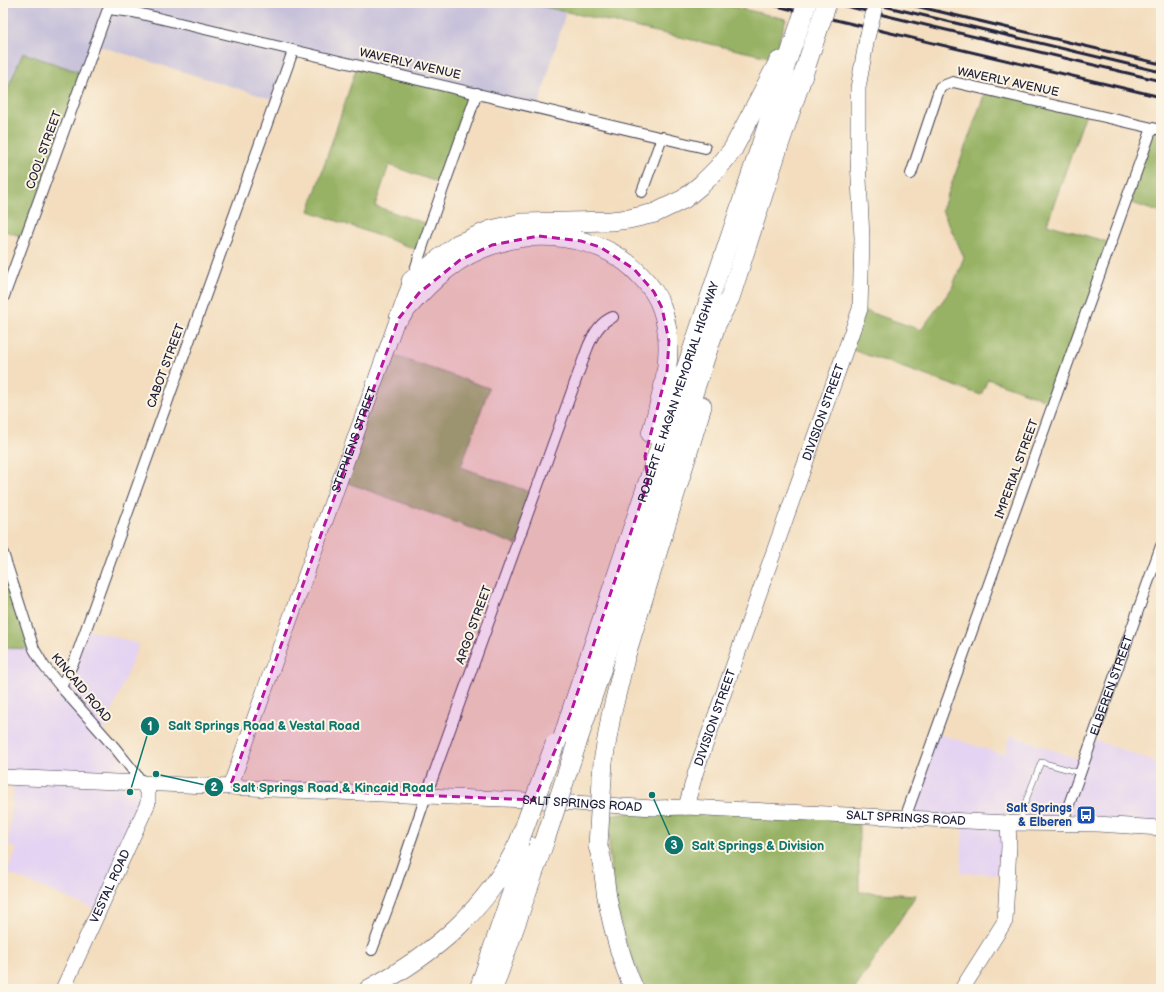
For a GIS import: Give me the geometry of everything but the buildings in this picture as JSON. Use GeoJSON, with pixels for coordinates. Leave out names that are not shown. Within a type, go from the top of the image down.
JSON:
{"type":"FeatureCollection","features":[{"type":"Feature","properties":{"kind":"highway"},"geometry":{"type":"LineString","coordinates":[[411,281],[458,244],[491,230],[522,223],[611,221],[629,219],[655,213],[684,199],[708,179],[718,168],[788,70],[782,55],[794,42],[807,3]]}},
{"type":"Feature","properties":{"kind":"highway","name":"ROBERT E. HAGAN MEMORIAL HIGHWAY"},"geometry":{"type":"LineString","coordinates":[[564,745],[570,715],[788,70],[827,3]]}},
{"type":"Feature","properties":{"kind":"highway","name":"ROBERT E. HAGAN MEMORIAL HIGHWAY"},"geometry":{"type":"LineString","coordinates":[[730,298],[778,148],[788,70]]}},
{"type":"Feature","properties":{"kind":"highway"},"geometry":{"type":"LineString","coordinates":[[399,318],[419,293],[449,267],[480,249],[504,241],[516,238],[539,236],[553,237],[581,241],[600,247],[619,257],[634,269],[654,292],[662,308],[668,341],[667,371],[661,399],[645,456],[648,481]]}},
{"type":"Feature","properties":{"kind":"highway"},"geometry":{"type":"LineString","coordinates":[[479,989],[564,745],[716,325],[730,298]]}},
{"type":"Feature","properties":{"kind":"highway"},"geometry":{"type":"LineString","coordinates":[[622,989],[612,961],[599,910],[593,860],[598,846],[603,762],[611,716],[625,658],[726,327],[730,298]]}},
{"type":"Feature","properties":{"kind":"highway"},"geometry":{"type":"LineString","coordinates":[[493,989],[531,841],[564,745]]}},
{"type":"Feature","properties":{"kind":"highway"},"geometry":{"type":"LineString","coordinates":[[369,989],[411,965],[445,939],[470,914],[492,888],[503,872],[531,841]]}},
{"type":"Feature","properties":{"kind":"highway"},"geometry":{"type":"LineString","coordinates":[[598,846],[603,860],[606,890],[616,936],[634,989]]}},
{"type":"Feature","properties":{"kind":"street","name":"DIVISION STREET"},"geometry":{"type":"LineString","coordinates":[[686,807],[696,771],[860,309],[862,238],[858,159],[858,88],[867,38],[876,3]]}},
{"type":"Feature","properties":{"kind":"street","name":"WAVERLY AVENUE"},"geometry":{"type":"LineString","coordinates":[[108,9],[133,12],[705,148]]}},
{"type":"Feature","properties":{"kind":"street","name":"COOL STREET"},"geometry":{"type":"LineString","coordinates":[[3,299],[108,9]]}},
{"type":"Feature","properties":{"kind":"street","name":"CABOT STREET"},"geometry":{"type":"LineString","coordinates":[[61,688],[76,657],[293,51]]}},
{"type":"Feature","properties":{"kind":"street","name":"WAVERLY AVENUE"},"geometry":{"type":"LineString","coordinates":[[911,174],[940,87],[953,82],[1156,129]]}},
{"type":"Feature","properties":{"kind":"street","name":"STEPHENS STREET"},"geometry":{"type":"LineString","coordinates":[[230,786],[399,318],[424,242],[477,93]]}},
{"type":"Feature","properties":{"kind":"street","name":"IMPERIAL STREET"},"geometry":{"type":"LineString","coordinates":[[906,818],[1156,129]]}},
{"type":"Feature","properties":{"kind":"street"},"geometry":{"type":"LineString","coordinates":[[642,192],[662,137]]}},
{"type":"Feature","properties":{"kind":"street","name":"ARGO STREET"},"geometry":{"type":"LineString","coordinates":[[372,950],[586,352],[595,334],[606,320],[613,317]]}},
{"type":"Feature","properties":{"kind":"street","name":"ELBEREN STREET"},"geometry":{"type":"LineString","coordinates":[[1062,824],[1161,546]]}},
{"type":"Feature","properties":{"kind":"street","name":"KINCAID ROAD"},"geometry":{"type":"LineString","coordinates":[[3,553],[34,649],[44,666],[61,688],[115,748],[143,783]]}},
{"type":"Feature","properties":{"kind":"street","name":"SALT SPRINGS ROAD"},"geometry":{"type":"LineString","coordinates":[[3,777],[526,800],[654,808],[686,807],[722,810],[1014,823],[1098,824],[1161,828]]}},
{"type":"Feature","properties":{"kind":"street","name":"VESTAL ROAD"},"geometry":{"type":"LineString","coordinates":[[63,989],[148,803],[148,794],[143,783]]}},
{"type":"Feature","properties":{"kind":"street"},"geometry":{"type":"LineString","coordinates":[[962,989],[1005,921],[1008,846],[1014,823]]}},
{"type":"Feature","properties":{"kind":"lane"},"geometry":{"type":"LineString","coordinates":[[1014,823],[1023,808],[1041,762],[1080,773]]}},
{"type":"Feature","properties":{"kind":"highlighted area"},"geometry":{"type":"Polygon","coordinates":[[[539,236],[581,241],[600,247],[634,269],[654,292],[662,308],[669,341],[667,371],[645,456],[648,481],[570,715],[534,800],[230,787],[399,318],[419,293],[460,260],[492,245],[539,236]]]}},
{"type":"Feature","properties":{"kind":"shaded area"},"geometry":{"type":"Polygon","coordinates":[[[3,3],[527,3],[566,12],[538,108],[293,51],[275,100],[96,45],[85,74],[23,53],[3,99],[3,3]]]}},
{"type":"Feature","properties":{"kind":"shaded area"},"geometry":{"type":"Polygon","coordinates":[[[86,629],[139,644],[103,734],[148,794],[99,911],[7,873],[17,849],[8,845],[14,778],[3,777],[3,648],[34,649],[61,687],[86,629]]]}},
{"type":"Feature","properties":{"kind":"shaded area"},"geometry":{"type":"Polygon","coordinates":[[[936,733],[1004,755],[1011,735],[1084,761],[1092,739],[1159,763],[1161,759],[1161,828],[1008,823],[1007,874],[961,873],[963,820],[905,818],[936,733]]]}},
{"type":"Feature","properties":{"kind":"green space"},"geometry":{"type":"Polygon","coordinates":[[[527,3],[717,3],[786,19],[773,58],[527,3]]]}},
{"type":"Feature","properties":{"kind":"green space"},"geometry":{"type":"Polygon","coordinates":[[[23,53],[85,74],[25,238],[3,230],[3,99],[23,53]]]}},
{"type":"Feature","properties":{"kind":"green space"},"geometry":{"type":"Polygon","coordinates":[[[357,66],[477,93],[445,185],[389,165],[375,206],[430,225],[421,251],[309,211],[357,66]]]}},
{"type":"Feature","properties":{"kind":"green space"},"geometry":{"type":"Polygon","coordinates":[[[986,90],[1086,113],[1047,224],[1111,243],[1054,403],[988,379],[981,395],[847,348],[860,309],[921,330],[952,288],[964,257],[942,210],[986,90]]]}},
{"type":"Feature","properties":{"kind":"green space"},"geometry":{"type":"Polygon","coordinates":[[[1152,128],[1161,130],[1161,213],[1126,201],[1152,128]]]}},
{"type":"Feature","properties":{"kind":"green space"},"geometry":{"type":"Polygon","coordinates":[[[386,353],[489,388],[461,467],[535,494],[517,545],[340,480],[386,353]]]}},
{"type":"Feature","properties":{"kind":"green space"},"geometry":{"type":"Polygon","coordinates":[[[3,553],[34,649],[3,648],[3,553]]]}},
{"type":"Feature","properties":{"kind":"green space"},"geometry":{"type":"Polygon","coordinates":[[[654,808],[859,816],[859,892],[916,895],[855,989],[645,989],[625,941],[617,908],[609,854],[610,816],[654,808]]]}},
{"type":"Feature","properties":{"kind":"railway"},"geometry":{"type":"LineString","coordinates":[[764,3],[1161,97]]}},
{"type":"Feature","properties":{"kind":"railway"},"geometry":{"type":"LineString","coordinates":[[833,3],[1161,81]]}},
{"type":"Feature","properties":{"kind":"railway"},"geometry":{"type":"LineString","coordinates":[[871,3],[1161,72]]}},
{"type":"Feature","properties":{"kind":"railway"},"geometry":{"type":"LineString","coordinates":[[903,3],[1161,64]]}},
{"type":"Feature","properties":{"kind":"place","name":"Salt Springs Road & Kincaid Road"},"geometry":{"type":"Point","coordinates":[156,774]}},
{"type":"Feature","properties":{"kind":"place","name":"Salt Springs Road & Vestal Road"},"geometry":{"type":"Point","coordinates":[130,792]}},
{"type":"Feature","properties":{"kind":"place","name":"Salt Springs & Division"},"geometry":{"type":"Point","coordinates":[652,795]}},
{"type":"Feature","properties":{"kind":"place","name":"Salt Springs & Elberen"},"geometry":{"type":"Point","coordinates":[1086,815]}}]}
